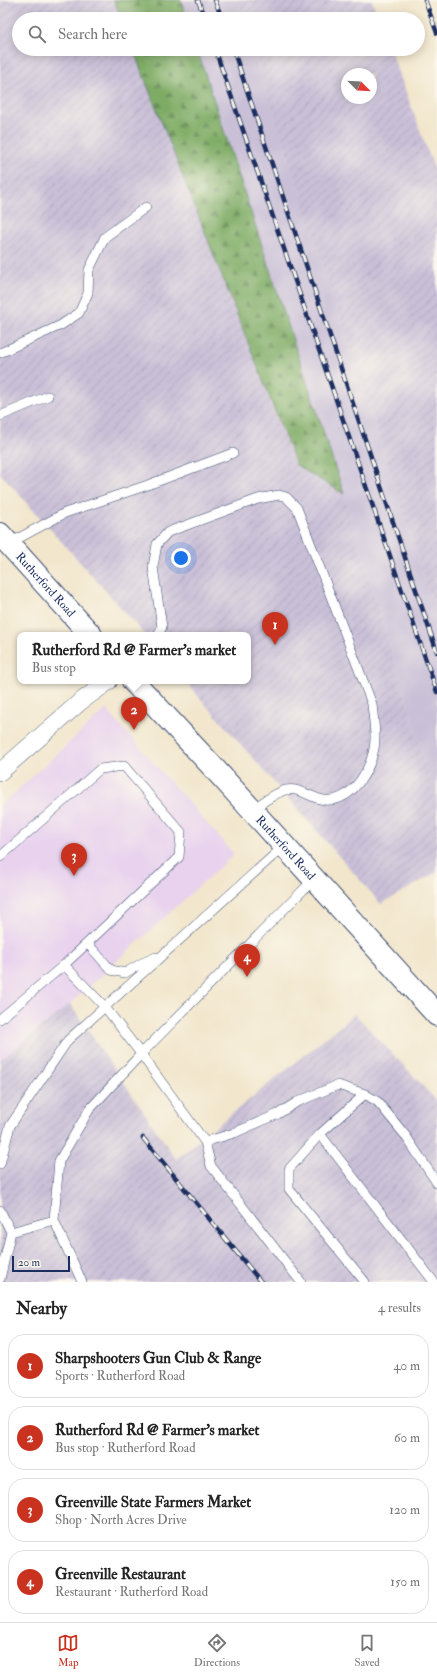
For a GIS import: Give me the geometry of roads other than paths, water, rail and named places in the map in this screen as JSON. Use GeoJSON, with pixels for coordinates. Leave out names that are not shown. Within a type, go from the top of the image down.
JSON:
{"type":"FeatureCollection","features":[{"type":"Feature","properties":{"kind":"street","name":"Rutherford Road"},"geometry":{"type":"LineString","coordinates":[[4,539],[88,632]]}},
{"type":"Feature","properties":{"kind":"street"},"geometry":{"type":"LineString","coordinates":[[0,772],[80,702],[105,684]]}},
{"type":"Feature","properties":{"kind":"street","name":"Rutherford Road"},"geometry":{"type":"LineString","coordinates":[[136,684],[437,1015]]}},
{"type":"Feature","properties":{"kind":"lane"},"geometry":{"type":"LineString","coordinates":[[0,353],[61,325],[79,313],[88,293],[89,270],[105,237],[146,207]]}},
{"type":"Feature","properties":{"kind":"lane"},"geometry":{"type":"LineString","coordinates":[[0,416],[48,396]]}},
{"type":"Feature","properties":{"kind":"lane"},"geometry":{"type":"LineString","coordinates":[[4,539],[65,513],[145,486],[233,453]]}},
{"type":"Feature","properties":{"kind":"lane"},"geometry":{"type":"LineString","coordinates":[[160,632],[162,627],[153,567],[157,544],[168,532],[258,499],[272,496],[279,495],[286,497],[297,508],[372,704],[375,739],[370,762],[360,780],[348,794],[335,800],[323,800],[293,789],[284,790],[251,810]]}},
{"type":"Feature","properties":{"kind":"lane"},"geometry":{"type":"LineString","coordinates":[[0,857],[100,768],[124,766],[181,832],[179,857],[88,944],[0,1019]]}},
{"type":"Feature","properties":{"kind":"lane"},"geometry":{"type":"LineString","coordinates":[[0,1164],[10,1126],[68,1040],[284,846]]}},
{"type":"Feature","properties":{"kind":"lane"},"geometry":{"type":"LineString","coordinates":[[82,1282],[54,1220],[59,1161],[89,1110],[141,1054],[314,879]]}},
{"type":"Feature","properties":{"kind":"lane"},"geometry":{"type":"LineString","coordinates":[[88,944],[111,970],[125,973],[142,963],[163,955]]}},
{"type":"Feature","properties":{"kind":"lane"},"geometry":{"type":"LineString","coordinates":[[64,965],[105,1007],[141,1054],[205,1142],[211,1166],[301,1282]]}},
{"type":"Feature","properties":{"kind":"lane"},"geometry":{"type":"LineString","coordinates":[[205,1142],[234,1133],[278,1114],[297,1102],[338,1085],[365,1094],[378,1102],[405,1135],[437,1183]]}},
{"type":"Feature","properties":{"kind":"lane"},"geometry":{"type":"LineString","coordinates":[[365,1094],[320,1134],[289,1170],[289,1189],[365,1282]]}},
{"type":"Feature","properties":{"kind":"lane"},"geometry":{"type":"LineString","coordinates":[[320,1134],[434,1282]]}},
{"type":"Feature","properties":{"kind":"lane"},"geometry":{"type":"LineString","coordinates":[[0,1210],[12,1232],[0,1279]]}},
{"type":"Feature","properties":{"kind":"lane"},"geometry":{"type":"LineString","coordinates":[[12,1232],[54,1220]]}},
{"type":"Feature","properties":{"kind":"railway"},"geometry":{"type":"LineString","coordinates":[[198,0],[202,12]]}},
{"type":"Feature","properties":{"kind":"railway"},"geometry":{"type":"LineString","coordinates":[[215,0],[219,12]]}},
{"type":"Feature","properties":{"kind":"railway"},"geometry":{"type":"LineString","coordinates":[[425,0],[437,33]]}},
{"type":"Feature","properties":{"kind":"railway"},"geometry":{"type":"LineString","coordinates":[[217,56],[437,692]]}},
{"type":"Feature","properties":{"kind":"railway"},"geometry":{"type":"LineString","coordinates":[[235,56],[437,652]]}},
{"type":"Feature","properties":{"kind":"railway"},"geometry":{"type":"LineString","coordinates":[[143,1138],[261,1282]]}},
{"type":"Feature","properties":{"kind":"place","name":"Sharpshooters Gun Club & Range"},"geometry":{"type":"Point","coordinates":[275,645]}},
{"type":"Feature","properties":{"kind":"place","name":"Rutherford Rd @ Farmer's market"},"geometry":{"type":"Point","coordinates":[134,730]}},
{"type":"Feature","properties":{"kind":"place","name":"Greenville State Farmers Market"},"geometry":{"type":"Point","coordinates":[74,876]}},
{"type":"Feature","properties":{"kind":"place","name":"Greenville Restaurant"},"geometry":{"type":"Point","coordinates":[247,977]}}]}
